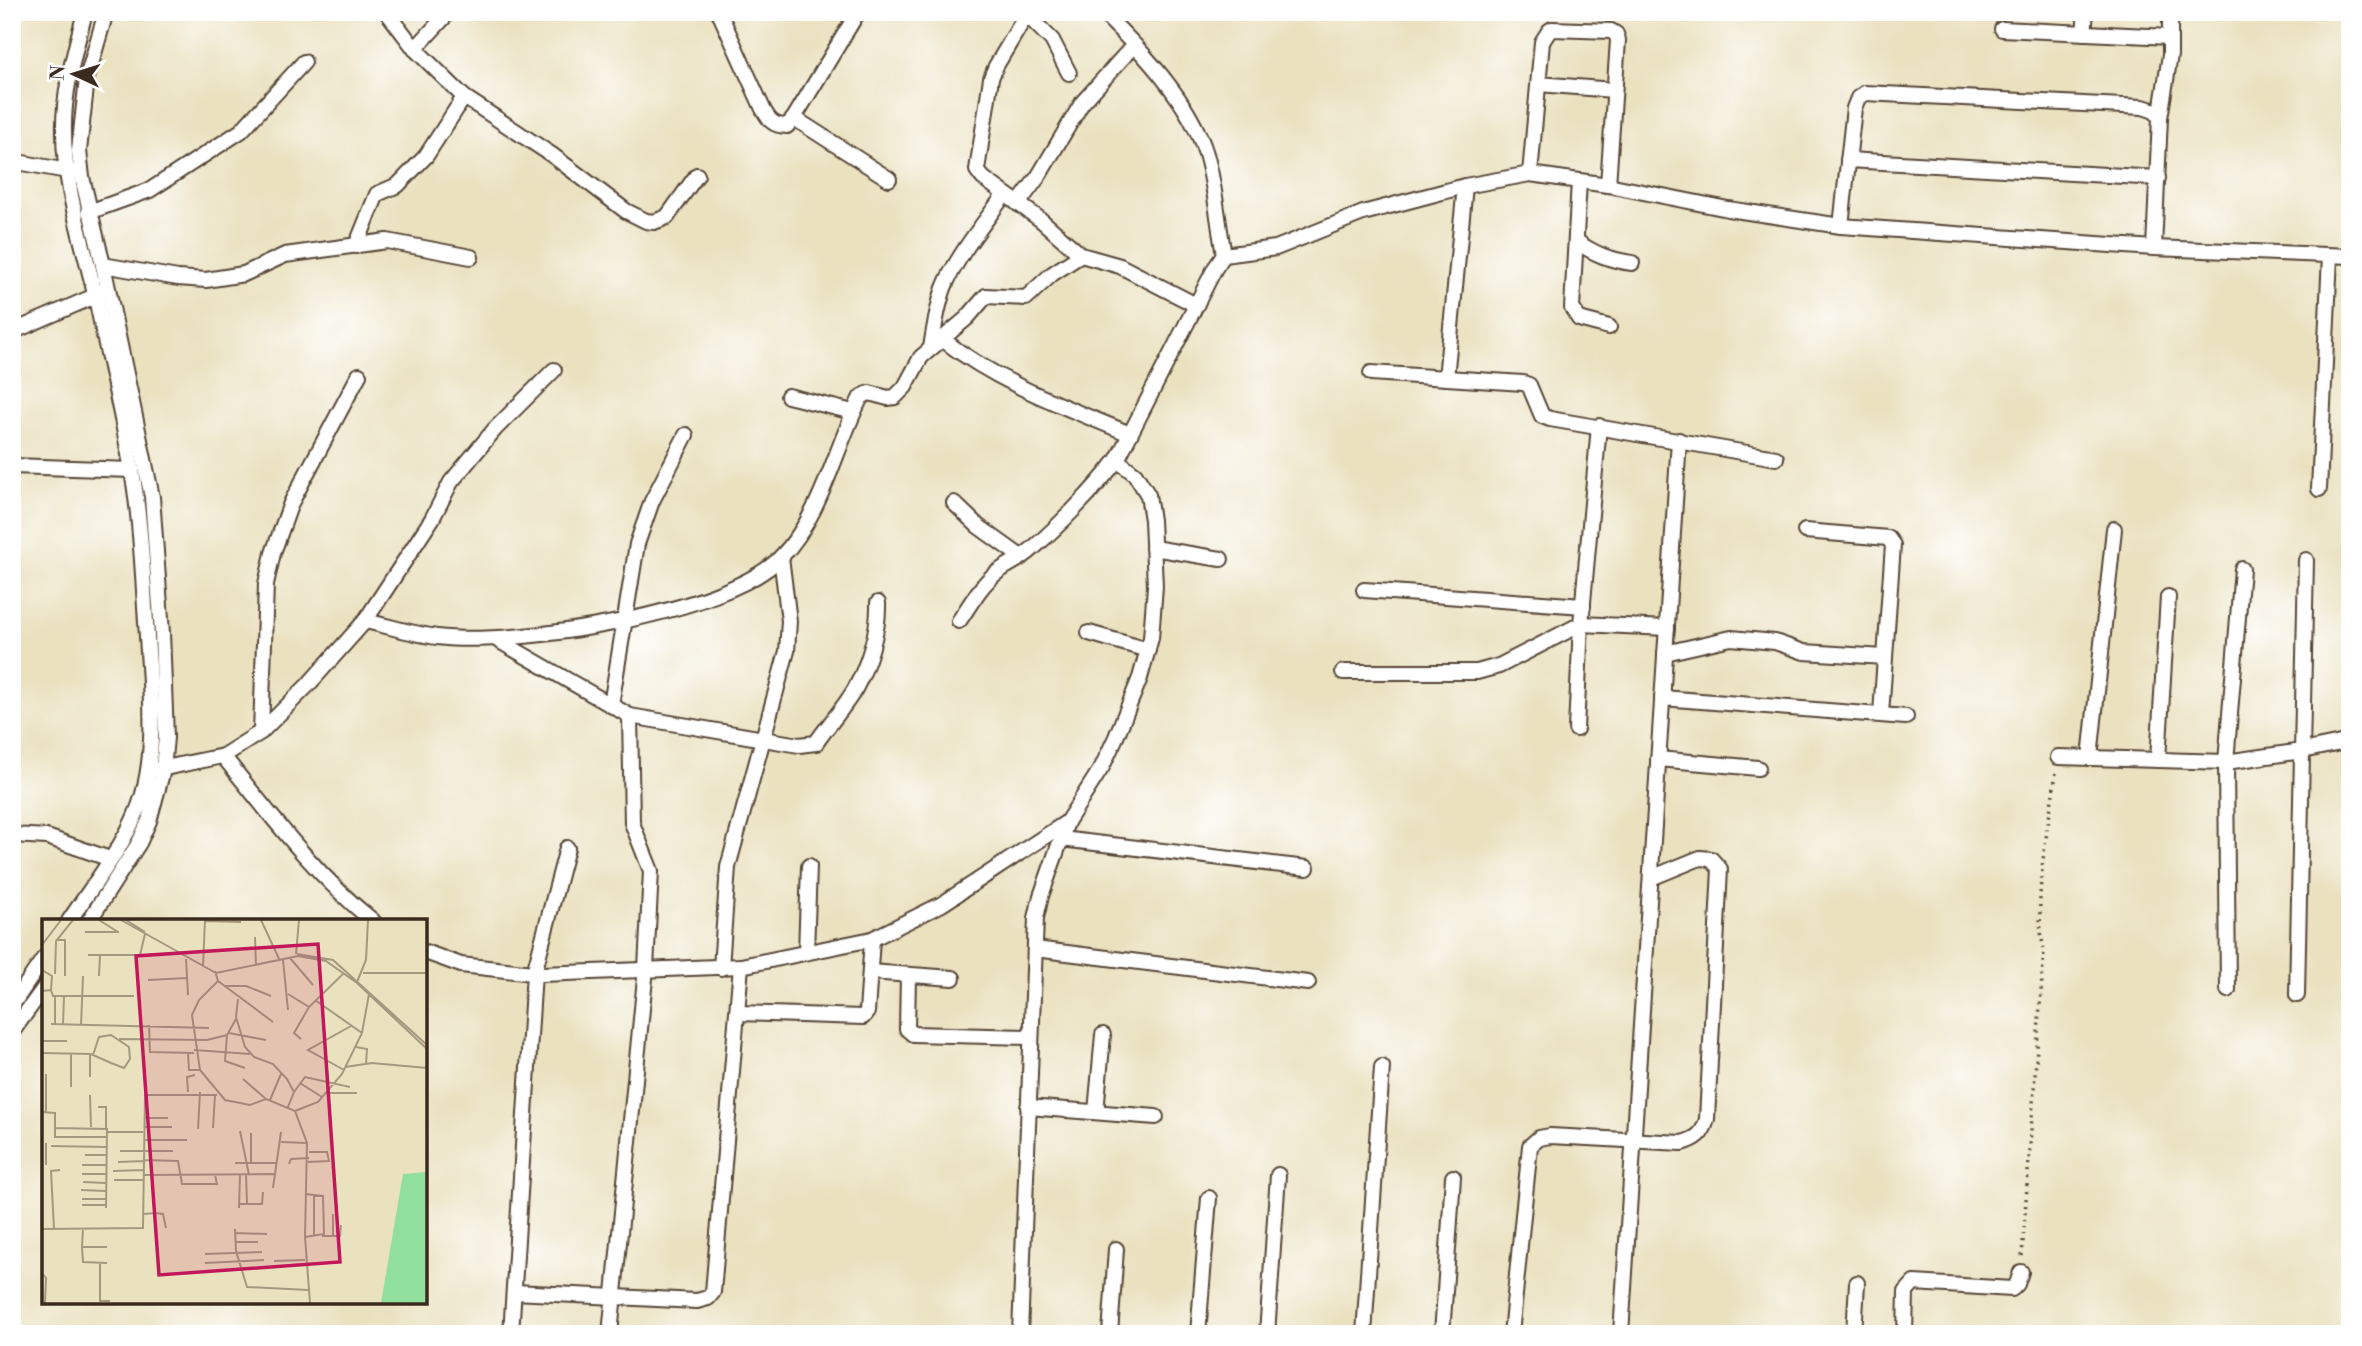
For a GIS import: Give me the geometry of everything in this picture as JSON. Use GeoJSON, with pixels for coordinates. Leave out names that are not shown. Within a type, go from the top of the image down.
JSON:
{"type":"FeatureCollection","features":[{"type":"Feature","properties":{"kind":"street"},"geometry":{"type":"LineString","coordinates":[[85,12],[68,81],[64,127],[152,497],[165,698],[163,770],[149,821],[139,844],[90,919]]}},
{"type":"Feature","properties":{"kind":"street"},"geometry":{"type":"LineString","coordinates":[[70,919],[110,859],[143,795],[151,730],[140,528],[132,470],[102,292],[103,265],[89,212],[74,172],[87,78],[106,12]]}},
{"type":"Feature","properties":{"kind":"street"},"geometry":{"type":"LineString","coordinates":[[387,12],[415,49],[464,97],[552,155],[626,211],[646,221],[660,221],[667,217],[697,175]]}},
{"type":"Feature","properties":{"kind":"street"},"geometry":{"type":"LineString","coordinates":[[415,49],[449,12]]}},
{"type":"Feature","properties":{"kind":"street"},"geometry":{"type":"LineString","coordinates":[[719,12],[771,122],[778,126],[787,126],[794,118],[858,12]]}},
{"type":"Feature","properties":{"kind":"street"},"geometry":{"type":"LineString","coordinates":[[2084,33],[2086,12]]}},
{"type":"Feature","properties":{"kind":"street"},"geometry":{"type":"LineString","coordinates":[[2154,248],[2160,118],[2170,55],[2170,12]]}},
{"type":"Feature","properties":{"kind":"street"},"geometry":{"type":"LineString","coordinates":[[959,621],[983,585],[995,573],[1021,557],[1053,531],[1101,481],[1116,460],[1224,255],[1206,153],[1187,113],[1167,83],[1104,13]]}},
{"type":"Feature","properties":{"kind":"street"},"geometry":{"type":"LineString","coordinates":[[1069,73],[1052,40],[1028,14],[996,65],[991,78],[976,161],[977,170],[983,178],[1041,220],[1081,255],[1120,266],[1196,305]]}},
{"type":"Feature","properties":{"kind":"street"},"geometry":{"type":"LineString","coordinates":[[2002,29],[2169,37]]}},
{"type":"Feature","properties":{"kind":"street"},"geometry":{"type":"LineString","coordinates":[[1530,174],[1542,42],[1549,31],[1611,31],[1616,34],[1618,40],[1608,186]]}},
{"type":"Feature","properties":{"kind":"street"},"geometry":{"type":"LineString","coordinates":[[1018,204],[1038,177],[1082,103],[1133,46]]}},
{"type":"Feature","properties":{"kind":"street"},"geometry":{"type":"LineString","coordinates":[[89,212],[150,190],[241,131],[304,62]]}},
{"type":"Feature","properties":{"kind":"street"},"geometry":{"type":"LineString","coordinates":[[1539,85],[1613,90]]}},
{"type":"Feature","properties":{"kind":"street"},"geometry":{"type":"LineString","coordinates":[[1841,226],[1854,108],[1858,98],[1865,93],[2143,107],[2155,111],[2160,118]]}},
{"type":"Feature","properties":{"kind":"street"},"geometry":{"type":"LineString","coordinates":[[356,246],[377,194],[398,185],[426,156],[464,97]]}},
{"type":"Feature","properties":{"kind":"street"},"geometry":{"type":"LineString","coordinates":[[794,118],[890,179]]}},
{"type":"Feature","properties":{"kind":"street"},"geometry":{"type":"LineString","coordinates":[[1848,160],[2158,178]]}},
{"type":"Feature","properties":{"kind":"street"},"geometry":{"type":"LineString","coordinates":[[12,161],[74,172]]}},
{"type":"Feature","properties":{"kind":"street"},"geometry":{"type":"LineString","coordinates":[[1224,255],[1276,248],[1363,213],[1465,186],[1530,174],[1841,226],[2154,248],[2350,256]]}},
{"type":"Feature","properties":{"kind":"street"},"geometry":{"type":"LineString","coordinates":[[1578,181],[1572,308],[1579,319],[1609,327]]}},
{"type":"Feature","properties":{"kind":"street"},"geometry":{"type":"LineString","coordinates":[[1446,378],[1465,186]]}},
{"type":"Feature","properties":{"kind":"street"},"geometry":{"type":"LineString","coordinates":[[936,344],[937,310],[945,287],[957,263],[1004,195]]}},
{"type":"Feature","properties":{"kind":"street"},"geometry":{"type":"LineString","coordinates":[[1576,241],[1610,260],[1632,263]]}},
{"type":"Feature","properties":{"kind":"street"},"geometry":{"type":"LineString","coordinates":[[103,265],[206,280],[244,274],[285,255],[387,242],[471,257]]}},
{"type":"Feature","properties":{"kind":"street"},"geometry":{"type":"LineString","coordinates":[[365,621],[438,637],[496,639],[626,621],[724,592],[758,576],[781,557],[803,531],[861,397],[869,393],[895,397],[905,387],[921,357],[967,318],[986,296],[1026,298],[1052,274],[1081,255]]}},
{"type":"Feature","properties":{"kind":"street"},"geometry":{"type":"LineString","coordinates":[[2319,489],[2330,256]]}},
{"type":"Feature","properties":{"kind":"street"},"geometry":{"type":"LineString","coordinates":[[12,332],[102,292]]}},
{"type":"Feature","properties":{"kind":"street"},"geometry":{"type":"LineString","coordinates":[[936,344],[1014,385],[1130,434]]}},
{"type":"Feature","properties":{"kind":"street"},"geometry":{"type":"LineString","coordinates":[[148,771],[223,756],[261,732],[308,685],[365,621],[432,519],[451,482],[495,429],[554,370]]}},
{"type":"Feature","properties":{"kind":"street"},"geometry":{"type":"LineString","coordinates":[[1371,373],[1529,385],[1542,416],[1776,458]]}},
{"type":"Feature","properties":{"kind":"street"},"geometry":{"type":"LineString","coordinates":[[261,732],[266,584],[272,554],[291,502],[359,374]]}},
{"type":"Feature","properties":{"kind":"street"},"geometry":{"type":"LineString","coordinates":[[788,396],[853,412]]}},
{"type":"Feature","properties":{"kind":"street"},"geometry":{"type":"LineString","coordinates":[[1576,729],[1581,624],[1599,426]]}},
{"type":"Feature","properties":{"kind":"street"},"geometry":{"type":"LineString","coordinates":[[611,705],[642,525],[686,435]]}},
{"type":"Feature","properties":{"kind":"street"},"geometry":{"type":"LineString","coordinates":[[1621,1334],[1679,440]]}},
{"type":"Feature","properties":{"kind":"street"},"geometry":{"type":"LineString","coordinates":[[1020,1334],[1030,1037],[1037,918],[1041,896],[1067,822],[1102,767],[1140,678],[1148,650],[1155,586],[1148,495],[1135,474],[1116,460]]}},
{"type":"Feature","properties":{"kind":"street"},"geometry":{"type":"LineString","coordinates":[[12,466],[132,470]]}},
{"type":"Feature","properties":{"kind":"street"},"geometry":{"type":"LineString","coordinates":[[954,503],[978,526],[1021,557]]}},
{"type":"Feature","properties":{"kind":"street"},"geometry":{"type":"LineString","coordinates":[[2090,758],[2114,529]]}},
{"type":"Feature","properties":{"kind":"street"},"geometry":{"type":"LineString","coordinates":[[1805,531],[1888,538],[1893,545],[1881,714]]}},
{"type":"Feature","properties":{"kind":"street"},"geometry":{"type":"LineString","coordinates":[[1153,548],[1221,559]]}},
{"type":"Feature","properties":{"kind":"street"},"geometry":{"type":"LineString","coordinates":[[721,968],[728,867],[789,637],[781,557]]}},
{"type":"Feature","properties":{"kind":"street"},"geometry":{"type":"LineString","coordinates":[[2297,995],[2306,560]]}},
{"type":"Feature","properties":{"kind":"street"},"geometry":{"type":"LineString","coordinates":[[2228,990],[2226,762],[2242,569]]}},
{"type":"Feature","properties":{"kind":"street"},"geometry":{"type":"LineString","coordinates":[[1364,590],[1583,606]]}},
{"type":"Feature","properties":{"kind":"street"},"geometry":{"type":"LineString","coordinates":[[2158,760],[2168,597]]}},
{"type":"Feature","properties":{"kind":"street"},"geometry":{"type":"LineString","coordinates":[[496,639],[630,716],[799,745],[816,743],[859,680],[866,662],[878,603]]}},
{"type":"Feature","properties":{"kind":"street"},"geometry":{"type":"LineString","coordinates":[[1343,673],[1477,672],[1499,666],[1581,624],[1667,628]]}},
{"type":"Feature","properties":{"kind":"street"},"geometry":{"type":"LineString","coordinates":[[1089,633],[1148,650]]}},
{"type":"Feature","properties":{"kind":"street"},"geometry":{"type":"LineString","coordinates":[[1665,653],[1731,638],[1775,642],[1804,652],[1885,657]]}},
{"type":"Feature","properties":{"kind":"street"},"geometry":{"type":"LineString","coordinates":[[1662,698],[1906,717]]}},
{"type":"Feature","properties":{"kind":"street"},"geometry":{"type":"LineString","coordinates":[[610,1334],[646,968],[651,871],[632,823],[630,716]]}},
{"type":"Feature","properties":{"kind":"street"},"geometry":{"type":"LineString","coordinates":[[2059,757],[2226,762],[2350,741]]}},
{"type":"Feature","properties":{"kind":"street"},"geometry":{"type":"LineString","coordinates":[[223,756],[298,847],[355,907],[370,919]]}},
{"type":"Feature","properties":{"kind":"street"},"geometry":{"type":"LineString","coordinates":[[1658,759],[1758,768]]}},
{"type":"Feature","properties":{"kind":"street"},"geometry":{"type":"LineString","coordinates":[[427,953],[461,965],[534,973],[721,968],[806,953],[872,939],[942,904],[1067,822]]}},
{"type":"Feature","properties":{"kind":"street"},"geometry":{"type":"LineString","coordinates":[[12,835],[47,837],[110,859]]}},
{"type":"Feature","properties":{"kind":"street"},"geometry":{"type":"LineString","coordinates":[[1061,839],[1307,868]]}},
{"type":"Feature","properties":{"kind":"street"},"geometry":{"type":"LineString","coordinates":[[512,1334],[534,973],[567,848]]}},
{"type":"Feature","properties":{"kind":"street"},"geometry":{"type":"LineString","coordinates":[[1511,1334],[1530,1146],[1539,1138],[1550,1136],[1682,1143],[1696,1139],[1703,1131],[1707,1119],[1720,869],[1711,859],[1700,858],[1651,878]]}},
{"type":"Feature","properties":{"kind":"street"},"geometry":{"type":"LineString","coordinates":[[806,953],[808,866]]}},
{"type":"Feature","properties":{"kind":"street"},"geometry":{"type":"LineString","coordinates":[[738,1013],[860,1018],[867,1012],[872,939]]}},
{"type":"Feature","properties":{"kind":"street"},"geometry":{"type":"LineString","coordinates":[[1035,949],[1308,983]]}},
{"type":"Feature","properties":{"kind":"street"},"geometry":{"type":"LineString","coordinates":[[514,1292],[698,1301],[708,1298],[713,1292],[741,966]]}},
{"type":"Feature","properties":{"kind":"street"},"geometry":{"type":"LineString","coordinates":[[870,972],[953,978]]}},
{"type":"Feature","properties":{"kind":"street"},"geometry":{"type":"LineString","coordinates":[[908,975],[906,1029],[913,1034],[1030,1037]]}},
{"type":"Feature","properties":{"kind":"street"},"geometry":{"type":"LineString","coordinates":[[12,1005],[37,980]]}},
{"type":"Feature","properties":{"kind":"street"},"geometry":{"type":"LineString","coordinates":[[12,1032],[42,991]]}},
{"type":"Feature","properties":{"kind":"street"},"geometry":{"type":"LineString","coordinates":[[1096,1112],[1103,1035]]}},
{"type":"Feature","properties":{"kind":"street"},"geometry":{"type":"LineString","coordinates":[[1364,1334],[1382,1067]]}},
{"type":"Feature","properties":{"kind":"street"},"geometry":{"type":"LineString","coordinates":[[1028,1107],[1156,1117]]}},
{"type":"Feature","properties":{"kind":"street"},"geometry":{"type":"LineString","coordinates":[[1267,1334],[1278,1175]]}},
{"type":"Feature","properties":{"kind":"street"},"geometry":{"type":"LineString","coordinates":[[1442,1334],[1453,1177]]}},
{"type":"Feature","properties":{"kind":"street"},"geometry":{"type":"LineString","coordinates":[[1198,1334],[1209,1198]]}},
{"type":"Feature","properties":{"kind":"street"},"geometry":{"type":"LineString","coordinates":[[1110,1334],[1116,1249]]}},
{"type":"Feature","properties":{"kind":"street"},"geometry":{"type":"LineString","coordinates":[[1905,1334],[1906,1292],[1914,1283],[2012,1289],[2021,1272]]}},
{"type":"Feature","properties":{"kind":"street"},"geometry":{"type":"LineString","coordinates":[[1854,1334],[1857,1283]]}},
{"type":"Feature","properties":{"kind":"path"},"geometry":{"type":"LineString","coordinates":[[2021,1272],[2044,950],[2039,929],[2043,869],[2059,757]]}}]}
